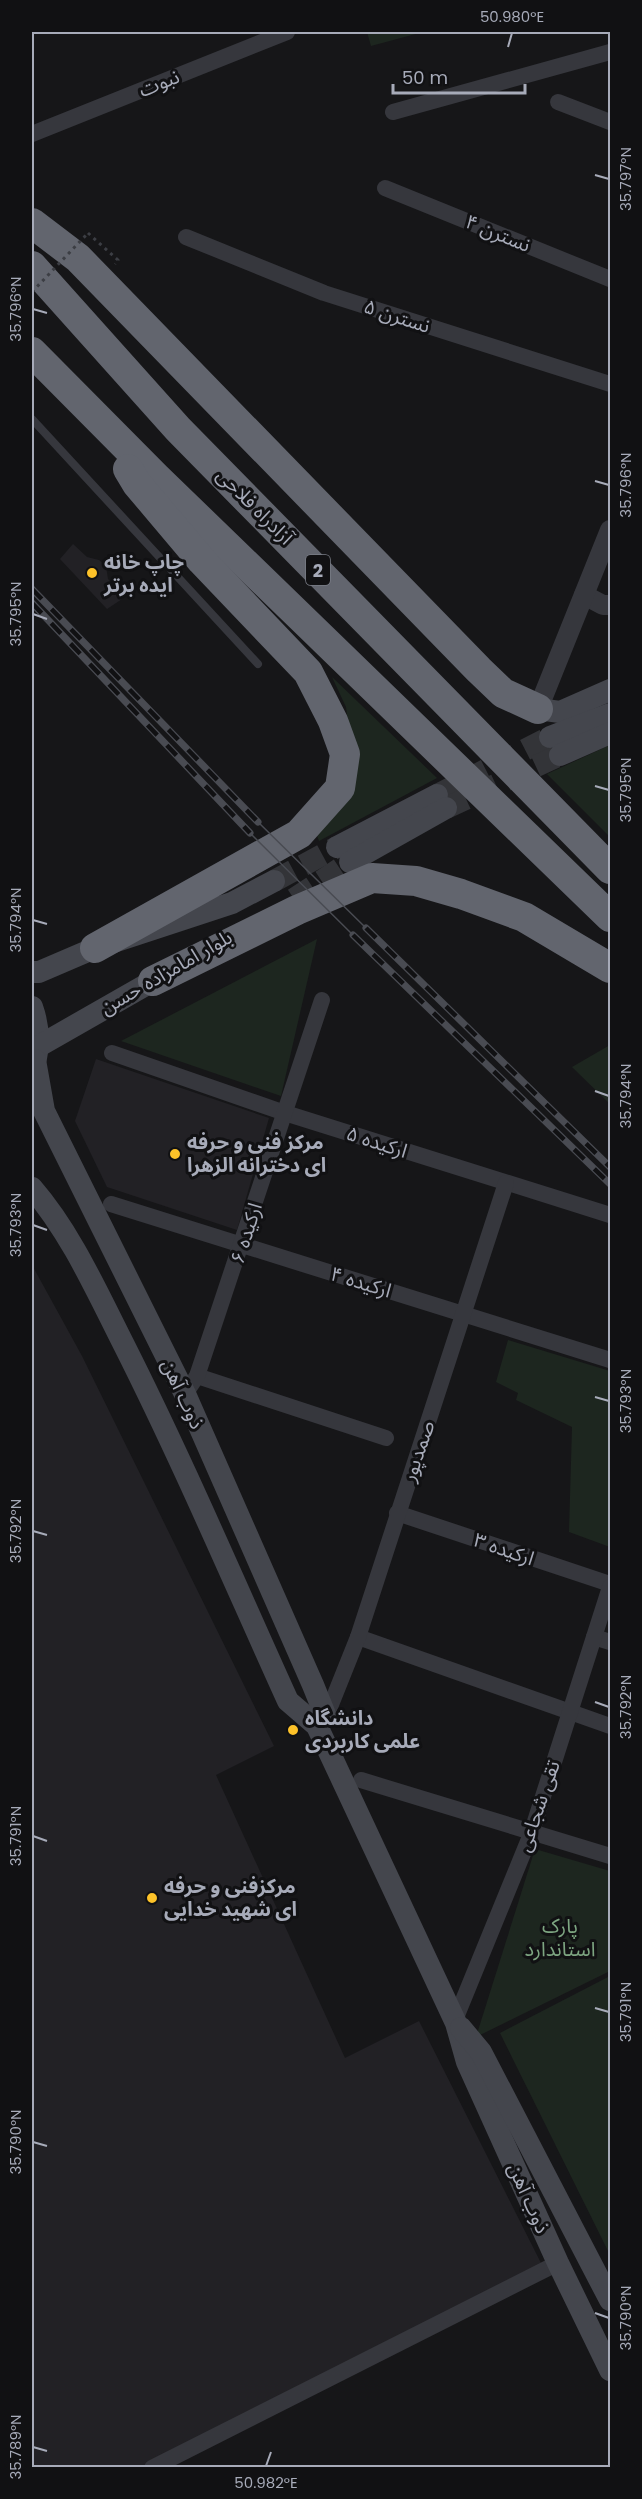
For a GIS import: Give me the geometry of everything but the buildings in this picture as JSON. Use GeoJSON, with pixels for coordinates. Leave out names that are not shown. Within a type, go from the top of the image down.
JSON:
{"type":"FeatureCollection","features":[{"type":"Feature","properties":{"kind":"highway"},"geometry":{"type":"LineString","coordinates":[[33,222],[78,258],[479,670],[503,693],[538,710]]}},
{"type":"Feature","properties":{"kind":"highway","name":"آزادراه فلاحی"},"geometry":{"type":"LineString","coordinates":[[32,266],[178,429],[610,869]]}},
{"type":"Feature","properties":{"kind":"highway","name":"2"},"geometry":{"type":"LineString","coordinates":[[32,352],[105,427],[610,917]]}},
{"type":"Feature","properties":{"kind":"highway"},"geometry":{"type":"LineString","coordinates":[[95,948],[299,834],[340,788],[345,754],[333,721],[308,672],[202,561],[137,484],[105,427]]}},
{"type":"Feature","properties":{"kind":"highway"},"geometry":{"type":"LineString","coordinates":[[153,981],[297,910],[372,878],[416,881],[471,897],[524,917],[610,968]]}},
{"type":"Feature","properties":{"kind":"main road"},"geometry":{"type":"LineString","coordinates":[[538,710],[560,712],[610,690]]}},
{"type":"Feature","properties":{"kind":"main road"},"geometry":{"type":"LineString","coordinates":[[610,714],[555,746],[610,733]]}},
{"type":"Feature","properties":{"kind":"main road"},"geometry":{"type":"LineString","coordinates":[[344,855],[442,801]]}},
{"type":"Feature","properties":{"kind":"main road","name":"بلوار امامزاده حسن"},"geometry":{"type":"LineString","coordinates":[[32,972],[39,972],[95,948],[232,903],[274,881]]}},
{"type":"Feature","properties":{"kind":"main road","name":"بلوار امامزاده حسن"},"geometry":{"type":"LineString","coordinates":[[35,1058],[219,940],[294,899]]}},
{"type":"Feature","properties":{"kind":"main road","name":"ذوب آهن"},"geometry":{"type":"LineString","coordinates":[[32,1007],[38,1023],[35,1058],[44,1111],[191,1385],[321,1722],[456,2021],[467,2062],[558,2263],[610,2370]]}},
{"type":"Feature","properties":{"kind":"main road","name":"ذوب آهن"},"geometry":{"type":"LineString","coordinates":[[32,1188],[45,1203],[89,1277],[160,1417],[288,1701],[321,1722]]}},
{"type":"Feature","properties":{"kind":"main road"},"geometry":{"type":"LineString","coordinates":[[160,1417],[191,1385]]}},
{"type":"Feature","properties":{"kind":"main road","name":"ذوب آهن"},"geometry":{"type":"LineString","coordinates":[[456,2021],[481,2052],[610,2300]]}},
{"type":"Feature","properties":{"kind":"street","name":"نبوت"},"geometry":{"type":"LineString","coordinates":[[32,134],[287,32]]}},
{"type":"Feature","properties":{"kind":"street"},"geometry":{"type":"LineString","coordinates":[[393,112],[610,52]]}},
{"type":"Feature","properties":{"kind":"street"},"geometry":{"type":"LineString","coordinates":[[558,102],[610,122]]}},
{"type":"Feature","properties":{"kind":"street","name":"نسترن ۴"},"geometry":{"type":"LineString","coordinates":[[385,188],[610,279]]}},
{"type":"Feature","properties":{"kind":"street","name":"نسترن ۵"},"geometry":{"type":"LineString","coordinates":[[186,237],[324,293],[610,384]]}},
{"type":"Feature","properties":{"kind":"street"},"geometry":{"type":"LineString","coordinates":[[538,710],[610,530]]}},
{"type":"Feature","properties":{"kind":"street"},"geometry":{"type":"LineString","coordinates":[[584,595],[610,605]]}},
{"type":"Feature","properties":{"kind":"street","name":"ارکیده ۶"},"geometry":{"type":"LineString","coordinates":[[191,1385],[242,1245],[322,1000]]}},
{"type":"Feature","properties":{"kind":"street","name":"ارکیده ۵"},"geometry":{"type":"LineString","coordinates":[[111,1053],[285,1113],[610,1215]]}},
{"type":"Feature","properties":{"kind":"street","name":"صمدپور"},"geometry":{"type":"LineString","coordinates":[[321,1722],[358,1637],[506,1183]]}},
{"type":"Feature","properties":{"kind":"street","name":"ارکیده ۴"},"geometry":{"type":"LineString","coordinates":[[111,1204],[610,1360]]}},
{"type":"Feature","properties":{"kind":"street"},"geometry":{"type":"LineString","coordinates":[[191,1385],[386,1438]]}},
{"type":"Feature","properties":{"kind":"street","name":"ارکیده ۳"},"geometry":{"type":"LineString","coordinates":[[397,1513],[610,1586]]}},
{"type":"Feature","properties":{"kind":"street","name":"تقی شجاعی"},"geometry":{"type":"LineString","coordinates":[[456,2021],[531,1834],[610,1586]]}},
{"type":"Feature","properties":{"kind":"street"},"geometry":{"type":"LineString","coordinates":[[358,1637],[610,1726]]}},
{"type":"Feature","properties":{"kind":"street"},"geometry":{"type":"LineString","coordinates":[[594,1637],[610,1642]]}},
{"type":"Feature","properties":{"kind":"street"},"geometry":{"type":"LineString","coordinates":[[361,1780],[531,1834],[610,1856]]}},
{"type":"Feature","properties":{"kind":"street"},"geometry":{"type":"LineString","coordinates":[[152,2468],[558,2263]]}},
{"type":"Feature","properties":{"kind":"lane"},"geometry":{"type":"LineString","coordinates":[[32,419],[258,664]]}},
{"type":"Feature","properties":{"kind":"path"},"geometry":{"type":"LineString","coordinates":[[32,292],[88,233],[118,260]]}},
{"type":"Feature","properties":{"kind":"shaded area","name":"چاپ خانه ایده برتر"},"geometry":{"type":"Polygon","coordinates":[[[73,544],[87,557],[99,560],[106,566],[108,579],[125,597],[107,609],[60,559],[73,544]]]}},
{"type":"Feature","properties":{"kind":"shaded area","name":"مرکز فنی و حرفه ای دخترانه الزهرا"},"geometry":{"type":"Polygon","coordinates":[[[96,1059],[269,1118],[237,1230],[107,1187],[75,1121],[96,1059]]]}},
{"type":"Feature","properties":{"kind":"shaded area","name":"مرکزفنی و حرفه ای شهید خدایی"},"geometry":{"type":"Polygon","coordinates":[[[32,1265],[82,1356],[274,1746],[216,1775],[345,2058],[419,2021],[544,2269],[149,2467],[32,2467],[32,1265]]]}},
{"type":"Feature","properties":{"kind":"green space"},"geometry":{"type":"Polygon","coordinates":[[[367,32],[423,32],[371,46],[367,32]]]}},
{"type":"Feature","properties":{"kind":"green space"},"geometry":{"type":"Polygon","coordinates":[[[332,677],[437,778],[319,841],[316,833],[349,729],[346,707],[332,677]]]}},
{"type":"Feature","properties":{"kind":"green space"},"geometry":{"type":"Polygon","coordinates":[[[610,745],[610,837],[547,774],[610,745]]]}},
{"type":"Feature","properties":{"kind":"green space"},"geometry":{"type":"Polygon","coordinates":[[[317,939],[281,1096],[121,1041],[317,939]]]}},
{"type":"Feature","properties":{"kind":"green space"},"geometry":{"type":"Polygon","coordinates":[[[610,1045],[610,1104],[572,1067],[610,1045]]]}},
{"type":"Feature","properties":{"kind":"green space"},"geometry":{"type":"Polygon","coordinates":[[[508,1340],[610,1371],[610,1547],[569,1532],[572,1427],[516,1400],[518,1393],[496,1382],[508,1340]]]}},
{"type":"Feature","properties":{"kind":"green space","name":"پارک استاندارد"},"geometry":{"type":"Polygon","coordinates":[[[535,1849],[610,1871],[610,1971],[476,2037],[535,1849]]]}},
{"type":"Feature","properties":{"kind":"green space"},"geometry":{"type":"Polygon","coordinates":[[[610,1976],[610,2255],[500,2033],[610,1976]]]}},
{"type":"Feature","properties":{"kind":"tunnel"},"geometry":{"type":"LineString","coordinates":[[437,795],[550,737]]}},
{"type":"Feature","properties":{"kind":"tunnel"},"geometry":{"type":"LineString","coordinates":[[446,808],[560,755]]}},
{"type":"Feature","properties":{"kind":"tunnel"},"geometry":{"type":"LineString","coordinates":[[274,881],[337,847]]}},
{"type":"Feature","properties":{"kind":"tunnel"},"geometry":{"type":"LineString","coordinates":[[294,899],[350,862]]}},
{"type":"Feature","properties":{"kind":"tram line"},"geometry":{"type":"LineString","coordinates":[[258,822],[366,928]]}},
{"type":"Feature","properties":{"kind":"tram line"},"geometry":{"type":"LineString","coordinates":[[250,833],[353,935]]}},
{"type":"Feature","properties":{"kind":"railway"},"geometry":{"type":"LineString","coordinates":[[32,589],[258,822]]}},
{"type":"Feature","properties":{"kind":"railway"},"geometry":{"type":"LineString","coordinates":[[32,603],[250,833]]}},
{"type":"Feature","properties":{"kind":"railway"},"geometry":{"type":"LineString","coordinates":[[366,928],[610,1167]]}},
{"type":"Feature","properties":{"kind":"railway"},"geometry":{"type":"LineString","coordinates":[[353,935],[610,1184]]}},
{"type":"Feature","properties":{"kind":"place","name":"چاپ خانه ایده برتر"},"geometry":{"type":"Point","coordinates":[92,573]}},
{"type":"Feature","properties":{"kind":"place","name":"مرکز فنی و حرفه ای دخترانه الزهرا"},"geometry":{"type":"Point","coordinates":[175,1154]}},
{"type":"Feature","properties":{"kind":"place","name":"دانشگاه علمی کاربردی"},"geometry":{"type":"Point","coordinates":[293,1730]}},
{"type":"Feature","properties":{"kind":"place","name":"مرکزفنی و حرفه ای شهید خدایی"},"geometry":{"type":"Point","coordinates":[152,1898]}}]}
